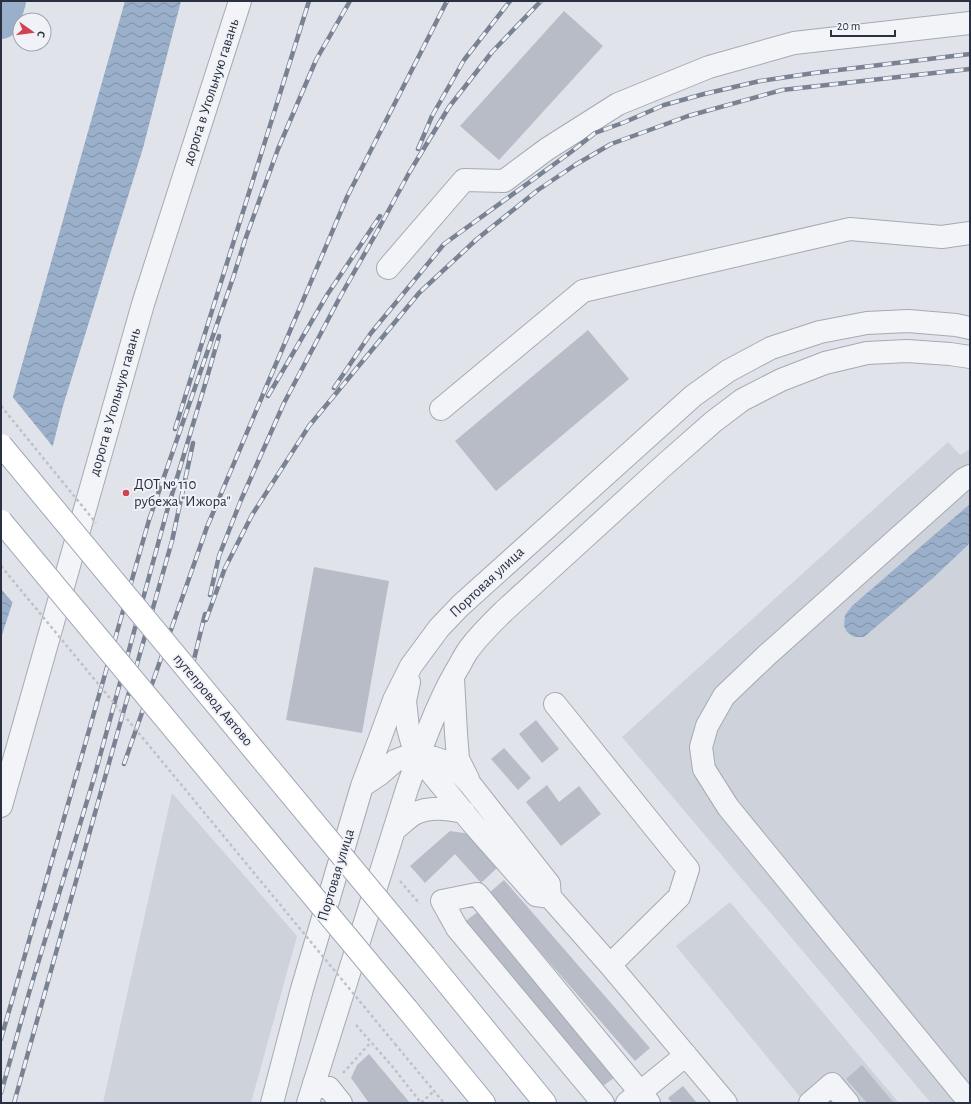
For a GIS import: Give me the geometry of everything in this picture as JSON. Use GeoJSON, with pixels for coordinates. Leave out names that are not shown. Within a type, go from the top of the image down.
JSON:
{"type":"FeatureCollection","features":[{"type":"Feature","properties":{"kind":"main road","name":"путепровод Автово"},"geometry":{"type":"LineString","coordinates":[[1,445],[545,1103]]}},
{"type":"Feature","properties":{"kind":"main road"},"geometry":{"type":"LineString","coordinates":[[1,521],[484,1103]]}},
{"type":"Feature","properties":{"kind":"street","name":"дорога в Угольную гавань"},"geometry":{"type":"LineString","coordinates":[[1,806],[143,304],[240,1]]}},
{"type":"Feature","properties":{"kind":"street"},"geometry":{"type":"LineString","coordinates":[[388,268],[464,180],[504,181],[547,149],[618,104],[708,67],[794,43],[970,23]]}},
{"type":"Feature","properties":{"kind":"street"},"geometry":{"type":"LineString","coordinates":[[441,409],[583,290],[850,229],[942,237],[970,234]]}},
{"type":"Feature","properties":{"kind":"street","name":"Портовая улица"},"geometry":{"type":"LineString","coordinates":[[272,1103],[302,989],[362,786],[394,700],[411,666],[439,628],[460,606],[692,396],[728,371],[771,348],[820,332],[867,323],[908,321],[956,325],[970,328]]}},
{"type":"Feature","properties":{"kind":"street"},"geometry":{"type":"LineString","coordinates":[[323,1094],[394,830],[418,755],[441,700],[453,676],[467,652],[484,632],[504,611],[668,462],[713,422],[742,400],[781,380],[825,363],[867,353],[907,351],[970,357]]}},
{"type":"Feature","properties":{"kind":"street"},"geometry":{"type":"LineString","coordinates":[[970,476],[964,479],[767,655],[724,696],[707,726],[701,747],[704,768],[728,807],[970,1103]]}},
{"type":"Feature","properties":{"kind":"street"},"geometry":{"type":"LineString","coordinates":[[411,666],[406,701],[408,728],[418,755],[464,812],[536,896],[550,897]]}},
{"type":"Feature","properties":{"kind":"street"},"geometry":{"type":"LineString","coordinates":[[453,676],[454,715],[458,759],[470,784]]}},
{"type":"Feature","properties":{"kind":"street"},"geometry":{"type":"LineString","coordinates":[[555,704],[688,869],[679,898],[610,965]]}},
{"type":"Feature","properties":{"kind":"street"},"geometry":{"type":"LineString","coordinates":[[362,786],[395,761],[418,755],[443,761],[457,770],[470,784],[549,884],[550,897],[610,965],[726,1103]]}},
{"type":"Feature","properties":{"kind":"street"},"geometry":{"type":"LineString","coordinates":[[394,830],[414,814],[431,809],[447,808],[464,812]]}},
{"type":"Feature","properties":{"kind":"street"},"geometry":{"type":"LineString","coordinates":[[602,1103],[457,928],[442,900],[476,894],[639,1100],[686,1054]]}},
{"type":"Feature","properties":{"kind":"street"},"geometry":{"type":"LineString","coordinates":[[810,1103],[832,1084],[848,1103]]}},
{"type":"Feature","properties":{"kind":"path"},"geometry":{"type":"LineString","coordinates":[[1,566],[444,1103]]}},
{"type":"Feature","properties":{"kind":"path"},"geometry":{"type":"LineString","coordinates":[[396,876],[425,909]]}},
{"type":"Feature","properties":{"kind":"path"},"geometry":{"type":"LineString","coordinates":[[356,1024],[421,1103],[434,1091]]}},
{"type":"Feature","properties":{"kind":"path"},"geometry":{"type":"LineString","coordinates":[[323,1094],[371,1042]]}},
{"type":"Feature","properties":{"kind":"shaded area"},"geometry":{"type":"Polygon","coordinates":[[[948,442],[960,455],[970,449],[970,1103],[931,1103],[622,737],[948,442]]]}},
{"type":"Feature","properties":{"kind":"shaded area"},"geometry":{"type":"Polygon","coordinates":[[[172,793],[297,936],[251,1103],[103,1103],[172,793]]]}},
{"type":"Feature","properties":{"kind":"shaded area"},"geometry":{"type":"Polygon","coordinates":[[[730,902],[899,1103],[805,1103],[676,946],[730,902]]]}},
{"type":"Feature","properties":{"kind":"water"},"geometry":{"type":"Polygon","coordinates":[[[125,1],[181,1],[143,148],[63,406],[13,601],[1,638],[1,439],[125,1]]]}},
{"type":"Feature","properties":{"kind":"water"},"geometry":{"type":"Polygon","coordinates":[[[970,504],[970,543],[933,578],[864,637],[854,637],[847,632],[844,626],[845,615],[852,606],[970,504]]]}},
{"type":"Feature","properties":{"kind":"pier"},"geometry":{"type":"Polygon","coordinates":[[[11,395],[54,448],[14,604],[1,589],[1,432],[11,395]]]}},
{"type":"Feature","properties":{"kind":"building"},"geometry":{"type":"Polygon","coordinates":[[[564,11],[603,46],[499,160],[460,126],[564,11]]]}},
{"type":"Feature","properties":{"kind":"building"},"geometry":{"type":"Polygon","coordinates":[[[588,330],[629,379],[496,491],[455,441],[588,330]]]}},
{"type":"Feature","properties":{"kind":"building"},"geometry":{"type":"Polygon","coordinates":[[[314,567],[389,581],[362,733],[286,720],[314,567]]]}},
{"type":"Feature","properties":{"kind":"building"},"geometry":{"type":"Polygon","coordinates":[[[536,720],[559,749],[542,763],[519,734],[536,720]]]}},
{"type":"Feature","properties":{"kind":"building"},"geometry":{"type":"Polygon","coordinates":[[[504,748],[531,778],[518,790],[491,759],[504,748]]]}},
{"type":"Feature","properties":{"kind":"building"},"geometry":{"type":"Polygon","coordinates":[[[547,785],[559,802],[579,786],[601,814],[561,846],[526,802],[547,785]]]}},
{"type":"Feature","properties":{"kind":"building"},"geometry":{"type":"Polygon","coordinates":[[[450,831],[470,834],[498,867],[481,883],[455,854],[425,883],[410,866],[450,831]]]}},
{"type":"Feature","properties":{"kind":"building"},"geometry":{"type":"Polygon","coordinates":[[[504,880],[650,1048],[635,1061],[489,893],[504,880]]]}},
{"type":"Feature","properties":{"kind":"building"},"geometry":{"type":"Polygon","coordinates":[[[479,911],[615,1077],[599,1089],[463,923],[479,911]]]}},
{"type":"Feature","properties":{"kind":"building"},"geometry":{"type":"Polygon","coordinates":[[[369,1054],[410,1103],[369,1103],[351,1078],[357,1065],[369,1054]]]}},
{"type":"Feature","properties":{"kind":"building"},"geometry":{"type":"Polygon","coordinates":[[[862,1065],[894,1103],[867,1103],[846,1079],[862,1065]]]}},
{"type":"Feature","properties":{"kind":"building"},"geometry":{"type":"Polygon","coordinates":[[[683,1086],[697,1103],[672,1103],[668,1098],[683,1086]]]}},
{"type":"Feature","properties":{"kind":"waterway"},"geometry":{"type":"LineString","coordinates":[[1,20],[7,1]]}},
{"type":"Feature","properties":{"kind":"railway"},"geometry":{"type":"LineString","coordinates":[[175,429],[309,1]]}},
{"type":"Feature","properties":{"kind":"railway"},"geometry":{"type":"LineString","coordinates":[[1,1039],[149,520],[245,240],[278,149],[316,60],[350,1]]}},
{"type":"Feature","properties":{"kind":"railway"},"geometry":{"type":"LineString","coordinates":[[124,764],[207,527],[264,392],[347,197],[447,1]]}},
{"type":"Feature","properties":{"kind":"railway"},"geometry":{"type":"LineString","coordinates":[[418,149],[432,116],[464,60],[510,1]]}},
{"type":"Feature","properties":{"kind":"railway"},"geometry":{"type":"LineString","coordinates":[[210,595],[219,556],[241,500],[284,403],[340,297],[409,173],[449,107],[492,52],[541,1]]}},
{"type":"Feature","properties":{"kind":"railway"},"geometry":{"type":"LineString","coordinates":[[334,388],[371,333],[444,244],[595,133],[664,105],[760,81],[970,54]]}},
{"type":"Feature","properties":{"kind":"railway"},"geometry":{"type":"LineString","coordinates":[[206,620],[225,568],[252,515],[309,426],[419,293],[477,239],[538,190],[575,165],[611,144],[688,116],[782,90],[970,69]]}},
{"type":"Feature","properties":{"kind":"railway"},"geometry":{"type":"LineString","coordinates":[[268,396],[327,295],[380,216]]}},
{"type":"Feature","properties":{"kind":"railway"},"geometry":{"type":"LineString","coordinates":[[1,1093],[29,993],[94,778],[167,511],[219,336]]}},
{"type":"Feature","properties":{"kind":"railway"},"geometry":{"type":"LineString","coordinates":[[14,1103],[172,541],[193,443]]}},
{"type":"Feature","properties":{"kind":"railway"},"geometry":{"type":"LineString","coordinates":[[188,684],[205,614]]}},
{"type":"Feature","properties":{"kind":"place","name":"ДОТ № 110 рубежа \"Ижора\""},"geometry":{"type":"Point","coordinates":[126,493]}}]}
